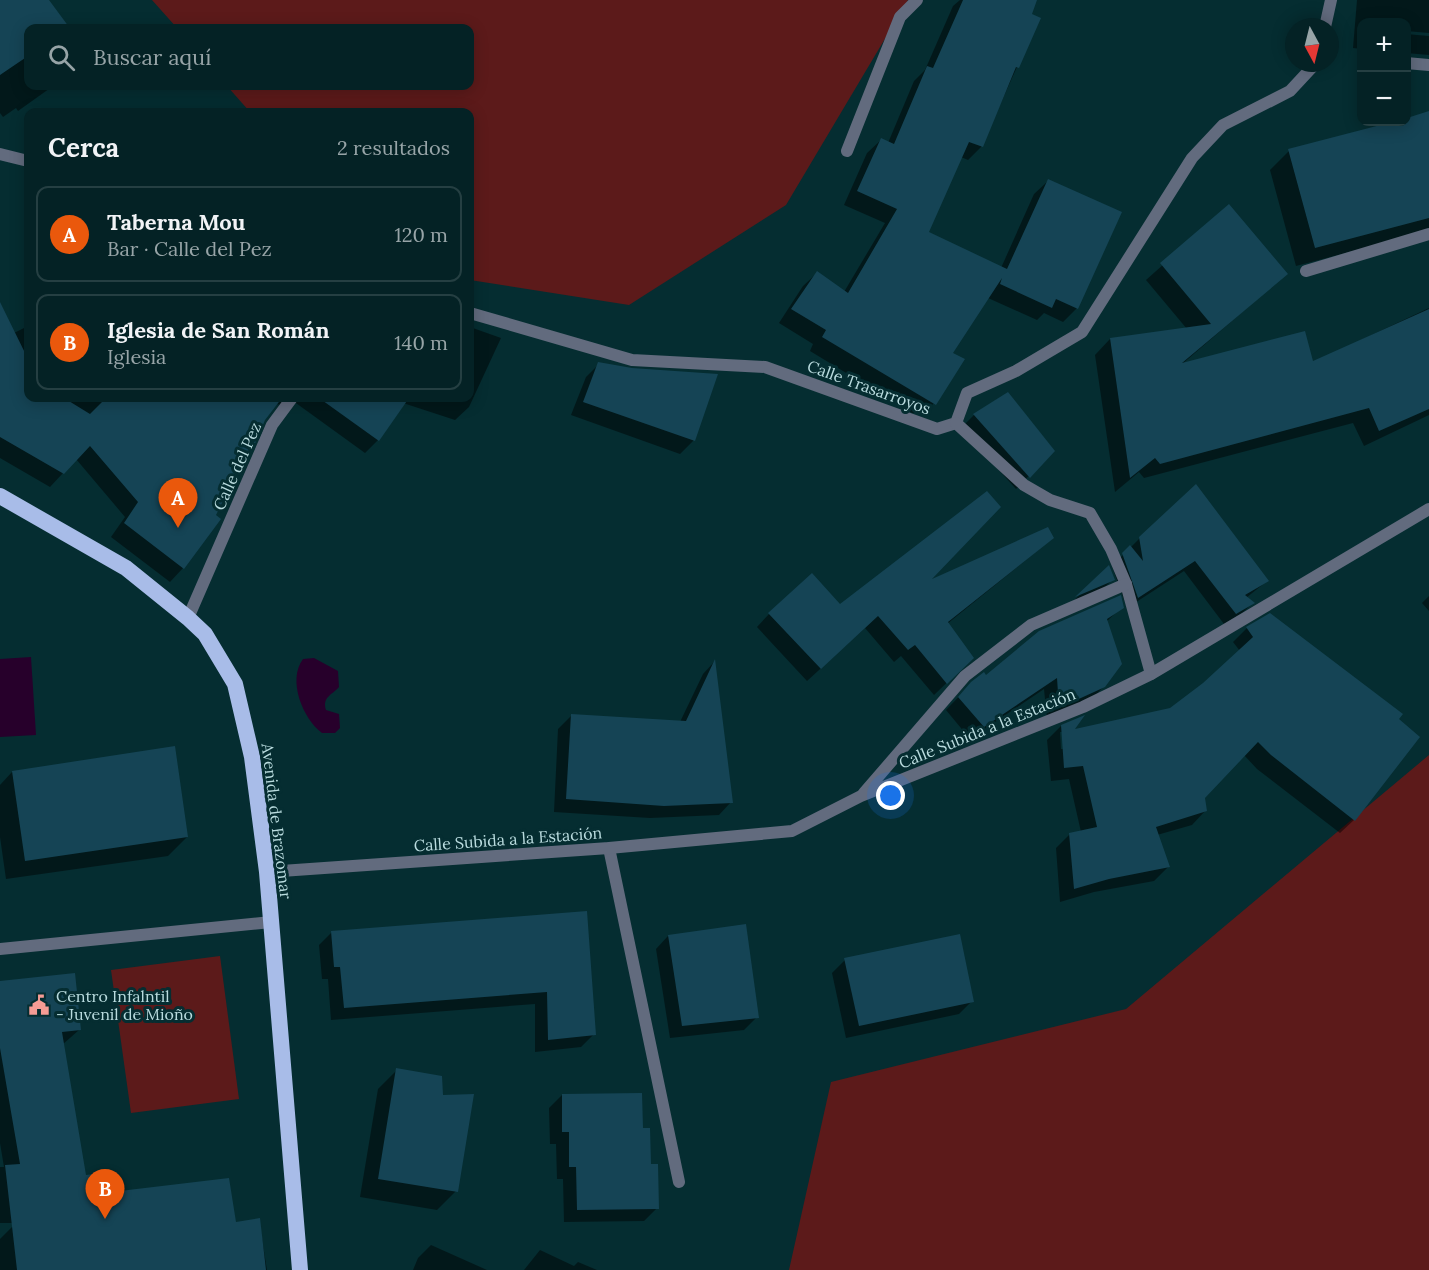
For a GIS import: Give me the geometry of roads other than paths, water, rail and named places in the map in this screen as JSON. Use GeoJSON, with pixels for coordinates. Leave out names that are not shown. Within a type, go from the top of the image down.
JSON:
{"type":"FeatureCollection","features":[{"type":"Feature","properties":{"kind":"highway","name":"Avenida de Brazomar"},"geometry":{"type":"LineString","coordinates":[[0,496],[126,568],[206,634],[235,684],[252,756],[267,872],[300,1270]]}},
{"type":"Feature","properties":{"kind":"street"},"geometry":{"type":"LineString","coordinates":[[847,151],[900,17],[917,0]]}},
{"type":"Feature","properties":{"kind":"street"},"geometry":{"type":"LineString","coordinates":[[1327,18],[1331,0]]}},
{"type":"Feature","properties":{"kind":"street"},"geometry":{"type":"LineString","coordinates":[[1411,63],[1429,65]]}},
{"type":"Feature","properties":{"kind":"street"},"geometry":{"type":"LineString","coordinates":[[1151,674],[1126,584],[1111,549],[1090,513],[1050,500],[1023,485],[956,423],[968,393],[1016,370],[1082,332],[1192,158],[1223,125],[1290,92],[1308,72]]}},
{"type":"Feature","properties":{"kind":"street"},"geometry":{"type":"LineString","coordinates":[[0,154],[24,160]]}},
{"type":"Feature","properties":{"kind":"street"},"geometry":{"type":"LineString","coordinates":[[1306,271],[1429,234]]}},
{"type":"Feature","properties":{"kind":"street","name":"Calle Trasarroyos"},"geometry":{"type":"LineString","coordinates":[[474,314],[632,360],[765,367],[937,429],[956,423]]}},
{"type":"Feature","properties":{"kind":"street","name":"Calle del Pez"},"geometry":{"type":"LineString","coordinates":[[188,618],[273,424],[289,402]]}},
{"type":"Feature","properties":{"kind":"street","name":"Calle Subida a la Estación"},"geometry":{"type":"LineString","coordinates":[[267,872],[609,848],[792,831],[861,796],[1083,707],[1151,674],[1429,509]]}},
{"type":"Feature","properties":{"kind":"street"},"geometry":{"type":"LineString","coordinates":[[861,796],[965,676],[1031,625],[1126,584]]}},
{"type":"Feature","properties":{"kind":"street"},"geometry":{"type":"LineString","coordinates":[[609,848],[680,1182]]}},
{"type":"Feature","properties":{"kind":"street"},"geometry":{"type":"LineString","coordinates":[[0,949],[271,922]]}},
{"type":"Feature","properties":{"kind":"place","name":"Taberna Mou"},"geometry":{"type":"Point","coordinates":[178,528]}},
{"type":"Feature","properties":{"kind":"place","name":"Centro Infalntil - Juvenil de Mioño"},"geometry":{"type":"Point","coordinates":[39,1005]}},
{"type":"Feature","properties":{"kind":"place","name":"Iglesia de San Román"},"geometry":{"type":"Point","coordinates":[105,1219]}}]}
